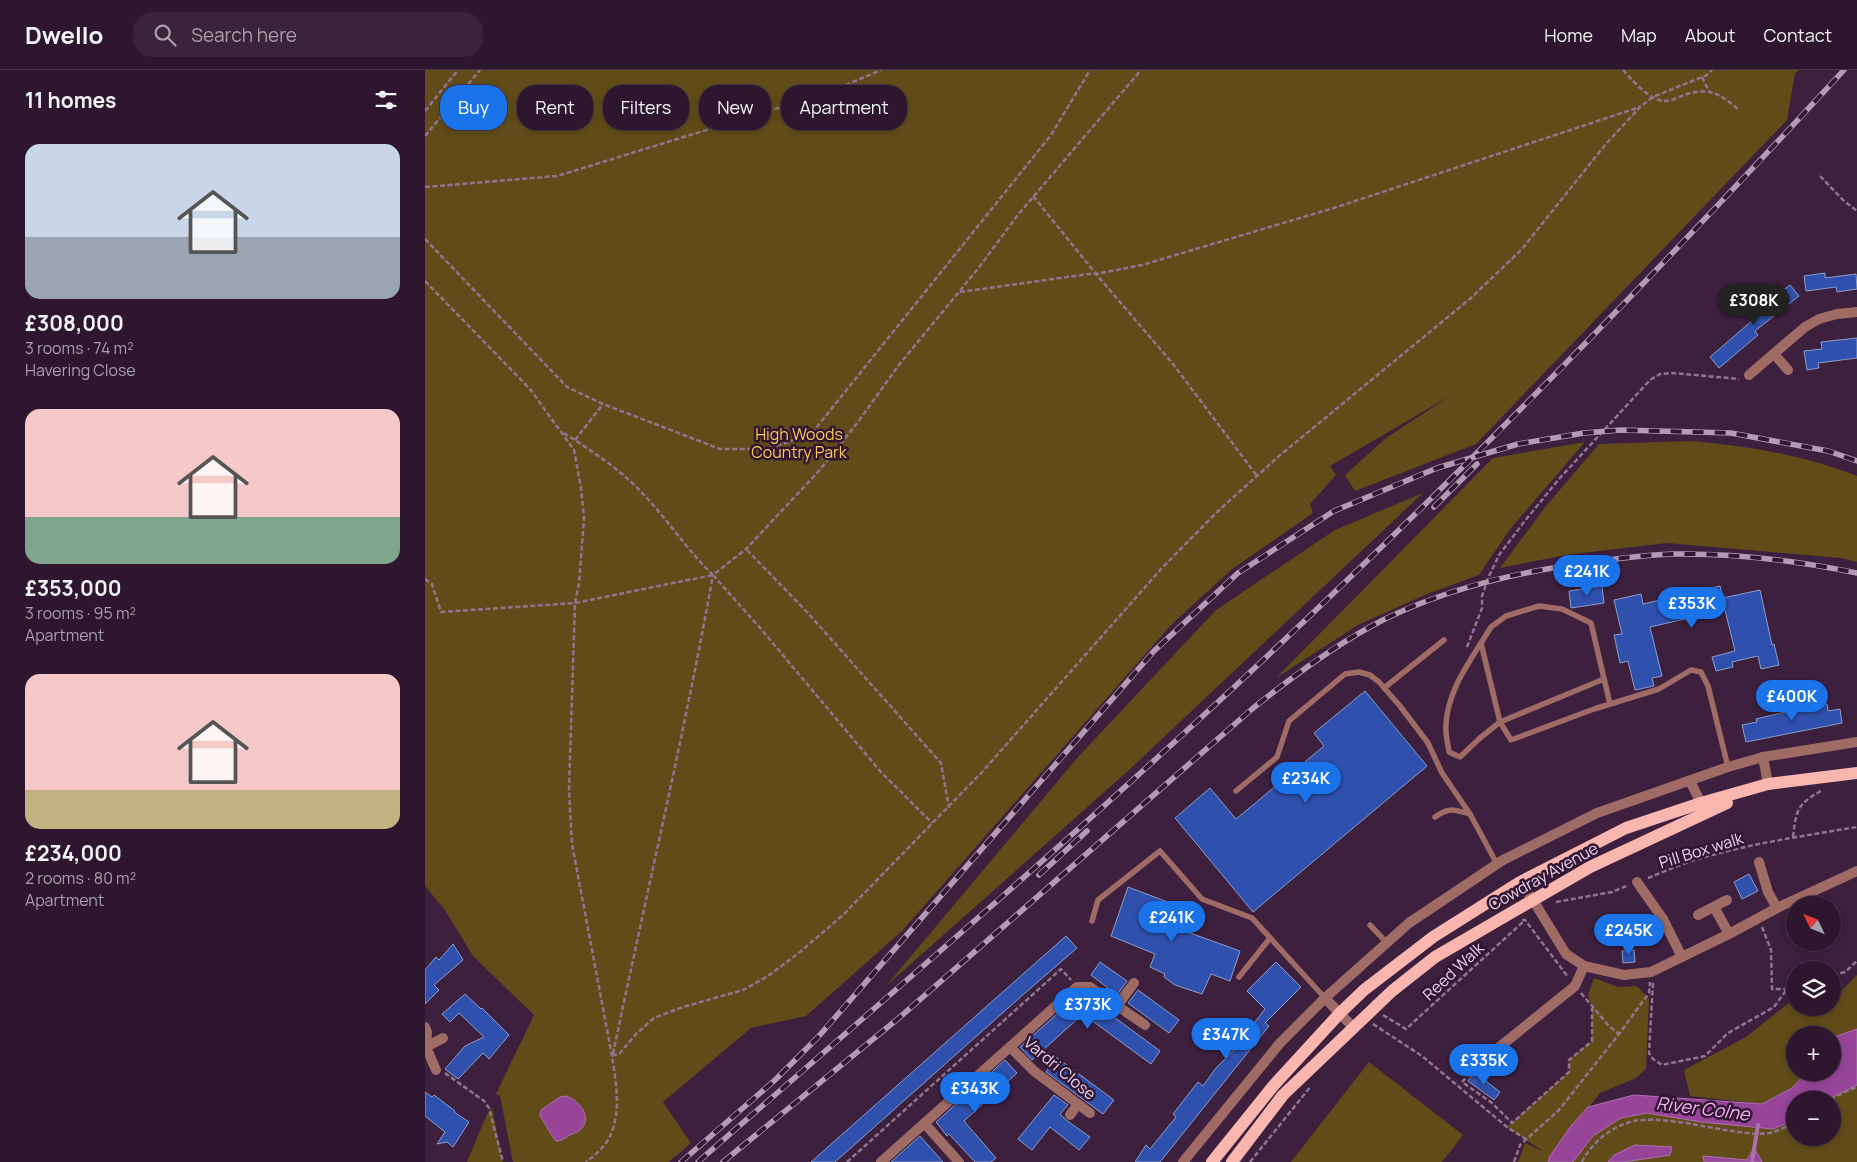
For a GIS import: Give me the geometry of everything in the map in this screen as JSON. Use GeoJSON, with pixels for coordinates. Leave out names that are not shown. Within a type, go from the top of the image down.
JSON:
{"type":"FeatureCollection","features":[{"type":"Feature","properties":{"kind":"main road","name":"Cowdray Avenue"},"geometry":{"type":"LineString","coordinates":[[1213,1162],[1274,1085],[1340,1013],[1364,990],[1433,937],[1520,882],[1625,828],[1701,803],[1769,784],[1857,773]]}},
{"type":"Feature","properties":{"kind":"main road","name":"Cowdray Avenue"},"geometry":{"type":"LineString","coordinates":[[1232,1162],[1283,1094],[1392,991],[1435,957],[1509,915],[1537,905],[1590,867],[1769,784]]}},
{"type":"Feature","properties":{"kind":"street"},"geometry":{"type":"LineString","coordinates":[[1749,375],[1805,327],[1819,319],[1837,314],[1857,312]]}},
{"type":"Feature","properties":{"kind":"street"},"geometry":{"type":"LineString","coordinates":[[1774,354],[1788,370]]}},
{"type":"Feature","properties":{"kind":"street","name":"Cowdray Avenue"},"geometry":{"type":"LineString","coordinates":[[1183,1162],[1280,1043],[1325,998],[1409,923],[1497,864],[1597,813],[1728,767],[1763,758],[1857,742]]}},
{"type":"Feature","properties":{"kind":"street"},"geometry":{"type":"LineString","coordinates":[[1763,758],[1769,784]]}},
{"type":"Feature","properties":{"kind":"street"},"geometry":{"type":"LineString","coordinates":[[1690,781],[1701,803]]}},
{"type":"Feature","properties":{"kind":"street"},"geometry":{"type":"LineString","coordinates":[[1759,862],[1768,892],[1777,908]]}},
{"type":"Feature","properties":{"kind":"street"},"geometry":{"type":"LineString","coordinates":[[1520,882],[1537,905],[1566,954],[1584,966],[1624,975],[1651,972],[1777,908],[1857,871]]}},
{"type":"Feature","properties":{"kind":"street"},"geometry":{"type":"LineString","coordinates":[[1637,882],[1663,919],[1682,957]]}},
{"type":"Feature","properties":{"kind":"street"},"geometry":{"type":"LineString","coordinates":[[1698,915],[1727,900]]}},
{"type":"Feature","properties":{"kind":"street"},"geometry":{"type":"LineString","coordinates":[[1714,907],[1729,934]]}},
{"type":"Feature","properties":{"kind":"street"},"geometry":{"type":"LineString","coordinates":[[1614,923],[1618,932],[1628,938],[1663,919]]}},
{"type":"Feature","properties":{"kind":"street"},"geometry":{"type":"LineString","coordinates":[[1492,1053],[1575,986],[1584,966]]}},
{"type":"Feature","properties":{"kind":"street"},"geometry":{"type":"LineString","coordinates":[[1117,1006],[1134,983]]}},
{"type":"Feature","properties":{"kind":"street"},"geometry":{"type":"LineString","coordinates":[[881,1162],[1077,987],[1090,987],[1145,1025]]}},
{"type":"Feature","properties":{"kind":"street"},"geometry":{"type":"LineString","coordinates":[[1325,998],[1353,1027]]}},
{"type":"Feature","properties":{"kind":"street"},"geometry":{"type":"LineString","coordinates":[[425,1027],[427,1032],[426,1046],[436,1070]]}},
{"type":"Feature","properties":{"kind":"street"},"geometry":{"type":"LineString","coordinates":[[426,1046],[443,1038]]}},
{"type":"Feature","properties":{"kind":"street","name":"Vardri Close"},"geometry":{"type":"LineString","coordinates":[[1010,1046],[1034,1071],[1090,1114]]}},
{"type":"Feature","properties":{"kind":"street"},"geometry":{"type":"LineString","coordinates":[[1070,1115],[1078,1104]]}},
{"type":"Feature","properties":{"kind":"street"},"geometry":{"type":"LineString","coordinates":[[925,1124],[959,1162]]}},
{"type":"Feature","properties":{"kind":"lane"},"geometry":{"type":"LineString","coordinates":[[1604,679],[1500,722],[1460,757],[1449,752],[1446,726],[1448,706],[1458,681],[1491,627],[1506,616],[1539,606],[1562,609],[1591,623],[1604,679],[1609,704]]}},
{"type":"Feature","properties":{"kind":"lane"},"geometry":{"type":"LineString","coordinates":[[1384,688],[1444,640]]}},
{"type":"Feature","properties":{"kind":"lane"},"geometry":{"type":"LineString","coordinates":[[1481,644],[1500,722],[1511,740],[1609,704],[1659,689],[1691,670],[1701,672],[1708,686],[1728,767]]}},
{"type":"Feature","properties":{"kind":"lane"},"geometry":{"type":"LineString","coordinates":[[1235,790],[1277,756],[1289,721],[1345,674],[1359,672],[1370,676],[1384,688],[1428,743],[1442,773],[1470,814],[1497,864]]}},
{"type":"Feature","properties":{"kind":"lane"},"geometry":{"type":"LineString","coordinates":[[1435,817],[1444,811],[1453,809],[1470,814]]}},
{"type":"Feature","properties":{"kind":"lane"},"geometry":{"type":"LineString","coordinates":[[1092,921],[1098,900],[1160,851],[1202,899],[1252,918],[1325,998]]}},
{"type":"Feature","properties":{"kind":"lane"},"geometry":{"type":"LineString","coordinates":[[1370,925],[1387,943]]}},
{"type":"Feature","properties":{"kind":"lane"},"geometry":{"type":"LineString","coordinates":[[1239,977],[1270,938]]}},
{"type":"Feature","properties":{"kind":"path"},"geometry":{"type":"LineString","coordinates":[[425,110],[458,70]]}},
{"type":"Feature","properties":{"kind":"path"},"geometry":{"type":"LineString","coordinates":[[425,136],[480,70]]}},
{"type":"Feature","properties":{"kind":"path"},"geometry":{"type":"LineString","coordinates":[[425,187],[557,176],[827,92],[881,70]]}},
{"type":"Feature","properties":{"kind":"path"},"geometry":{"type":"LineString","coordinates":[[425,239],[567,387],[603,404],[720,449],[770,450],[812,433],[1051,135],[1090,70]]}},
{"type":"Feature","properties":{"kind":"path"},"geometry":{"type":"LineString","coordinates":[[425,579],[432,584],[441,612],[575,603],[713,575],[747,549],[818,472],[858,422],[898,366],[959,292],[1033,196],[1141,70]]}},
{"type":"Feature","properties":{"kind":"path"},"geometry":{"type":"LineString","coordinates":[[1623,70],[1639,88],[1665,102],[1698,90],[1713,91],[1724,97],[1739,110]]}},
{"type":"Feature","properties":{"kind":"path"},"geometry":{"type":"LineString","coordinates":[[612,1056],[620,1052],[654,1018],[683,1007],[743,990],[776,970],[801,952],[843,915],[879,876],[949,808],[1162,568],[1216,513],[1257,476],[1407,353],[1477,292],[1522,249],[1605,145],[1641,106],[1653,97],[1702,77],[1712,70]]}},
{"type":"Feature","properties":{"kind":"path"},"geometry":{"type":"LineString","coordinates":[[1702,77],[1709,91]]}},
{"type":"Feature","properties":{"kind":"path"},"geometry":{"type":"LineString","coordinates":[[959,292],[1096,274],[1142,265],[1337,207],[1641,106]]}},
{"type":"Feature","properties":{"kind":"path"},"geometry":{"type":"LineString","coordinates":[[1820,176],[1844,201],[1857,211]]}},
{"type":"Feature","properties":{"kind":"path"},"geometry":{"type":"LineString","coordinates":[[1033,196],[1096,274],[1173,364],[1257,476]]}},
{"type":"Feature","properties":{"kind":"path"},"geometry":{"type":"LineString","coordinates":[[425,281],[530,389],[574,450],[581,488],[584,519],[579,582],[575,603],[569,790],[572,844],[617,1090],[615,1125],[606,1144],[586,1162]]}},
{"type":"Feature","properties":{"kind":"path"},"geometry":{"type":"LineString","coordinates":[[1661,374],[1673,373],[1744,379],[1749,375]]}},
{"type":"Feature","properties":{"kind":"path"},"geometry":{"type":"LineString","coordinates":[[575,440],[603,404]]}},
{"type":"Feature","properties":{"kind":"path"},"geometry":{"type":"LineString","coordinates":[[561,431],[630,481],[661,514],[702,565],[761,629],[880,771],[932,824]]}},
{"type":"Feature","properties":{"kind":"path"},"geometry":{"type":"LineString","coordinates":[[747,549],[807,612],[941,763],[949,808]]}},
{"type":"Feature","properties":{"kind":"path"},"geometry":{"type":"LineString","coordinates":[[612,1056],[695,676],[713,575]]}},
{"type":"Feature","properties":{"kind":"path"},"geometry":{"type":"LineString","coordinates":[[1793,837],[1796,811],[1811,796],[1828,787]]}},
{"type":"Feature","properties":{"kind":"path","name":"Pill Box walk"},"geometry":{"type":"LineString","coordinates":[[1553,903],[1559,900],[1613,892],[1694,860],[1793,837],[1857,827]]}},
{"type":"Feature","properties":{"kind":"path","name":"Reed Walk"},"geometry":{"type":"LineString","coordinates":[[1379,1013],[1406,1029],[1525,920],[1537,905]]}},
{"type":"Feature","properties":{"kind":"path"},"geometry":{"type":"LineString","coordinates":[[1509,915],[1514,920],[1525,920],[1553,960],[1608,1025],[1619,1034]]}},
{"type":"Feature","properties":{"kind":"path"},"geometry":{"type":"LineString","coordinates":[[1758,919],[1771,950],[1772,989],[1786,989]]}},
{"type":"Feature","properties":{"kind":"path"},"geometry":{"type":"LineString","coordinates":[[1841,973],[1845,972],[1857,961]]}},
{"type":"Feature","properties":{"kind":"path"},"geometry":{"type":"LineString","coordinates":[[847,1162],[1061,969],[1077,987]]}},
{"type":"Feature","properties":{"kind":"path"},"geometry":{"type":"LineString","coordinates":[[1651,972],[1654,987],[1649,1053],[1653,1059],[1662,1065],[1705,1056],[1727,1033],[1774,1007],[1786,990]]}},
{"type":"Feature","properties":{"kind":"path"},"geometry":{"type":"LineString","coordinates":[[1516,1162],[1521,1145],[1559,1110],[1649,993],[1651,972]]}},
{"type":"Feature","properties":{"kind":"path"},"geometry":{"type":"LineString","coordinates":[[1481,1062],[1462,1082],[1492,1104],[1512,1123],[1569,1072],[1569,1060],[1592,1041],[1592,1006]]}},
{"type":"Feature","properties":{"kind":"path"},"geometry":{"type":"LineString","coordinates":[[1369,1021],[1422,1056],[1507,1127],[1527,1140]]}},
{"type":"Feature","properties":{"kind":"path"},"geometry":{"type":"LineString","coordinates":[[436,1070],[484,1100],[489,1108],[503,1162]]}},
{"type":"Feature","properties":{"kind":"path"},"geometry":{"type":"LineString","coordinates":[[1250,1162],[1312,1086]]}},
{"type":"Feature","properties":{"kind":"path"},"geometry":{"type":"LineString","coordinates":[[1841,1094],[1857,1087]]}},
{"type":"Feature","properties":{"kind":"path"},"geometry":{"type":"LineString","coordinates":[[1582,1162],[1594,1144],[1612,1129],[1635,1121],[1685,1124],[1750,1134],[1771,1133],[1786,1126]]}},
{"type":"Feature","properties":{"kind":"green space","name":"High Woods Country Park"},"geometry":{"type":"Polygon","coordinates":[[[425,70],[1799,70],[1795,73],[1787,120],[1476,444],[1355,491],[1345,475],[1386,438],[1450,396],[1330,466],[1336,475],[1310,504],[1313,513],[1231,570],[1171,625],[902,931],[806,1016],[751,1028],[663,1102],[691,1143],[669,1162],[513,1162],[500,1096],[496,1094],[534,1015],[473,956],[445,910],[425,886],[425,70]]]}},
{"type":"Feature","properties":{"kind":"green space"},"geometry":{"type":"Polygon","coordinates":[[[1692,441],[1776,452],[1817,462],[1857,476],[1857,562],[1841,558],[1667,543],[1566,555],[1500,568],[1546,506],[1599,444],[1692,441]]]}},
{"type":"Feature","properties":{"kind":"green space"},"geometry":{"type":"Polygon","coordinates":[[[1585,442],[1511,528],[1479,575],[1427,594],[1358,625],[1276,678],[1493,458],[1585,442]]]}},
{"type":"Feature","properties":{"kind":"green space"},"geometry":{"type":"Polygon","coordinates":[[[1423,493],[1129,770],[886,986],[1078,757],[1216,610],[1335,530],[1423,493]]]}},
{"type":"Feature","properties":{"kind":"green space"},"geometry":{"type":"Polygon","coordinates":[[[1857,975],[1857,1029],[1841,1035],[1841,1026],[1786,1026],[1786,1081],[1799,1081],[1792,1088],[1762,1104],[1690,1096],[1684,1070],[1746,1037],[1786,1005],[1786,1016],[1841,1016],[1841,991],[1857,975]]]}},
{"type":"Feature","properties":{"kind":"green space"},"geometry":{"type":"Polygon","coordinates":[[[1594,978],[1618,987],[1637,986],[1649,999],[1646,1069],[1636,1078],[1600,1093],[1550,1156],[1548,1162],[1518,1162],[1525,1143],[1544,1152],[1507,1127],[1569,1072],[1569,1060],[1592,1041],[1592,1006],[1588,995],[1594,978]]]}},
{"type":"Feature","properties":{"kind":"green space"},"geometry":{"type":"Polygon","coordinates":[[[1369,1062],[1463,1135],[1442,1162],[1291,1162],[1369,1062]]]}},
{"type":"Feature","properties":{"kind":"green space"},"geometry":{"type":"Polygon","coordinates":[[[1857,1085],[1857,1162],[1573,1162],[1593,1136],[1621,1118],[1647,1113],[1701,1122],[1773,1129],[1786,1124],[1786,1146],[1841,1146],[1841,1093],[1857,1085]]]}},
{"type":"Feature","properties":{"kind":"green space"},"geometry":{"type":"Polygon","coordinates":[[[492,1108],[503,1162],[467,1162],[487,1114],[492,1108]]]}},
{"type":"Feature","properties":{"kind":"water"},"geometry":{"type":"Polygon","coordinates":[[[1857,1029],[1857,1085],[1841,1093],[1841,1091],[1786,1091],[1799,1081],[1841,1081],[1841,1035],[1857,1029]]]}},
{"type":"Feature","properties":{"kind":"water","name":"River Colne"},"geometry":{"type":"Polygon","coordinates":[[[1786,1091],[1786,1124],[1773,1129],[1701,1122],[1647,1113],[1621,1118],[1593,1136],[1573,1162],[1548,1162],[1550,1156],[1571,1126],[1588,1107],[1634,1095],[1762,1104],[1786,1091]]]}},
{"type":"Feature","properties":{"kind":"water"},"geometry":{"type":"Polygon","coordinates":[[[566,1096],[580,1105],[586,1119],[580,1130],[562,1140],[556,1141],[540,1116],[541,1110],[560,1097],[566,1096]]]}},
{"type":"Feature","properties":{"kind":"water"},"geometry":{"type":"Polygon","coordinates":[[[1635,1145],[1672,1147],[1670,1155],[1624,1162],[1608,1162],[1614,1155],[1635,1145]]]}},
{"type":"Feature","properties":{"kind":"water"},"geometry":{"type":"Polygon","coordinates":[[[1754,1148],[1762,1162],[1704,1162],[1703,1156],[1747,1160],[1754,1148]]]}},
{"type":"Feature","properties":{"kind":"building"},"geometry":{"type":"Polygon","coordinates":[[[1825,273],[1825,278],[1856,274],[1857,289],[1837,292],[1836,287],[1806,291],[1804,276],[1825,273]]]}},
{"type":"Feature","properties":{"kind":"building"},"geometry":{"type":"Polygon","coordinates":[[[1790,285],[1799,296],[1755,331],[1758,335],[1719,368],[1710,357],[1754,319],[1751,315],[1790,285]]]}},
{"type":"Feature","properties":{"kind":"building"},"geometry":{"type":"Polygon","coordinates":[[[1857,338],[1857,358],[1818,363],[1819,368],[1807,370],[1804,351],[1822,349],[1821,342],[1857,338]]]}},
{"type":"Feature","properties":{"kind":"building"},"geometry":{"type":"Polygon","coordinates":[[[1602,586],[1604,603],[1571,608],[1569,591],[1602,586]]]}},
{"type":"Feature","properties":{"kind":"building"},"geometry":{"type":"Polygon","coordinates":[[[1720,586],[1723,598],[1760,590],[1772,645],[1774,644],[1779,665],[1761,669],[1758,656],[1732,662],[1733,667],[1716,671],[1712,657],[1735,651],[1725,610],[1650,627],[1662,676],[1652,678],[1654,686],[1635,690],[1628,661],[1620,663],[1614,635],[1622,634],[1614,600],[1641,594],[1643,604],[1720,586]]]}},
{"type":"Feature","properties":{"kind":"building"},"geometry":{"type":"Polygon","coordinates":[[[1365,691],[1427,766],[1253,912],[1175,818],[1210,788],[1236,819],[1324,746],[1314,733],[1365,691]]]}},
{"type":"Feature","properties":{"kind":"building"},"geometry":{"type":"Polygon","coordinates":[[[1811,702],[1812,706],[1827,704],[1828,711],[1840,709],[1842,723],[1746,742],[1742,725],[1757,722],[1756,719],[1802,708],[1801,705],[1811,702]]]}},
{"type":"Feature","properties":{"kind":"building"},"geometry":{"type":"Polygon","coordinates":[[[1749,874],[1758,891],[1742,899],[1734,882],[1749,874]]]}},
{"type":"Feature","properties":{"kind":"building"},"geometry":{"type":"Polygon","coordinates":[[[1128,887],[1173,904],[1165,924],[1240,951],[1230,981],[1211,974],[1202,994],[1175,985],[1164,977],[1165,974],[1150,967],[1155,954],[1111,936],[1128,887]]]}},
{"type":"Feature","properties":{"kind":"building"},"geometry":{"type":"Polygon","coordinates":[[[1066,936],[1077,948],[835,1162],[811,1162],[1066,936]]]}},
{"type":"Feature","properties":{"kind":"building"},"geometry":{"type":"Polygon","coordinates":[[[453,944],[463,960],[434,985],[439,990],[425,1004],[425,970],[436,957],[439,960],[453,944]]]}},
{"type":"Feature","properties":{"kind":"building"},"geometry":{"type":"Polygon","coordinates":[[[1634,950],[1635,962],[1623,963],[1622,951],[1634,950]]]}},
{"type":"Feature","properties":{"kind":"building"},"geometry":{"type":"Polygon","coordinates":[[[1100,962],[1127,981],[1117,995],[1091,975],[1100,962]]]}},
{"type":"Feature","properties":{"kind":"building"},"geometry":{"type":"Polygon","coordinates":[[[1276,962],[1301,987],[1265,1023],[1269,1026],[1160,1162],[1135,1162],[1146,1145],[1150,1149],[1176,1117],[1173,1114],[1198,1082],[1203,1086],[1265,1009],[1247,991],[1276,962]]]}},
{"type":"Feature","properties":{"kind":"building"},"geometry":{"type":"Polygon","coordinates":[[[1138,990],[1179,1020],[1169,1033],[1128,1003],[1138,990]]]}},
{"type":"Feature","properties":{"kind":"building"},"geometry":{"type":"Polygon","coordinates":[[[465,994],[509,1035],[489,1059],[483,1053],[458,1079],[445,1069],[465,1046],[484,1037],[459,1013],[450,1022],[442,1014],[465,994]]]}},
{"type":"Feature","properties":{"kind":"building"},"geometry":{"type":"Polygon","coordinates":[[[1080,994],[1083,994],[1160,1051],[1151,1064],[1083,1014],[1032,1060],[1020,1047],[1065,1007],[1067,1009],[1080,994]]]}},
{"type":"Feature","properties":{"kind":"building"},"geometry":{"type":"Polygon","coordinates":[[[1056,1057],[1114,1100],[1103,1114],[1046,1072],[1056,1057]]]}},
{"type":"Feature","properties":{"kind":"building"},"geometry":{"type":"Polygon","coordinates":[[[1005,1060],[1017,1073],[964,1121],[996,1158],[991,1162],[975,1162],[949,1134],[947,1136],[936,1122],[1005,1060]]]}},
{"type":"Feature","properties":{"kind":"building"},"geometry":{"type":"Polygon","coordinates":[[[1474,1072],[1500,1092],[1494,1100],[1468,1081],[1474,1072]]]}},
{"type":"Feature","properties":{"kind":"building"},"geometry":{"type":"Polygon","coordinates":[[[425,1092],[432,1097],[434,1095],[469,1122],[453,1147],[447,1142],[437,1144],[445,1132],[425,1116],[425,1092]]]}},
{"type":"Feature","properties":{"kind":"building"},"geometry":{"type":"Polygon","coordinates":[[[1054,1095],[1068,1105],[1060,1114],[1090,1137],[1079,1150],[1050,1127],[1032,1150],[1018,1139],[1054,1095]]]}},
{"type":"Feature","properties":{"kind":"building"},"geometry":{"type":"Polygon","coordinates":[[[920,1136],[943,1162],[891,1162],[920,1136]]]}},
{"type":"Feature","properties":{"kind":"waterway"},"geometry":{"type":"LineString","coordinates":[[1752,1162],[1758,1125]]}},
{"type":"Feature","properties":{"kind":"railway"},"geometry":{"type":"LineString","coordinates":[[698,1162],[1071,836],[1193,725],[1361,567],[1606,322],[1844,70]]}},
{"type":"Feature","properties":{"kind":"railway"},"geometry":{"type":"LineString","coordinates":[[681,1162],[775,1080],[819,1036],[1154,651],[1238,573],[1334,511],[1437,468],[1518,444],[1584,433],[1621,430],[1731,433],[1828,451],[1857,461]]}},
{"type":"Feature","properties":{"kind":"railway"},"geometry":{"type":"LineString","coordinates":[[1434,507],[1477,464]]}},
{"type":"Feature","properties":{"kind":"railway"},"geometry":{"type":"LineString","coordinates":[[723,1162],[900,1017],[1252,709],[1315,661],[1348,639],[1383,620],[1434,598],[1486,582],[1540,570],[1633,557],[1673,554],[1742,556],[1789,561],[1857,573]]}},
{"type":"Feature","properties":{"kind":"railway"},"geometry":{"type":"LineString","coordinates":[[1039,875],[1087,831]]}}]}
